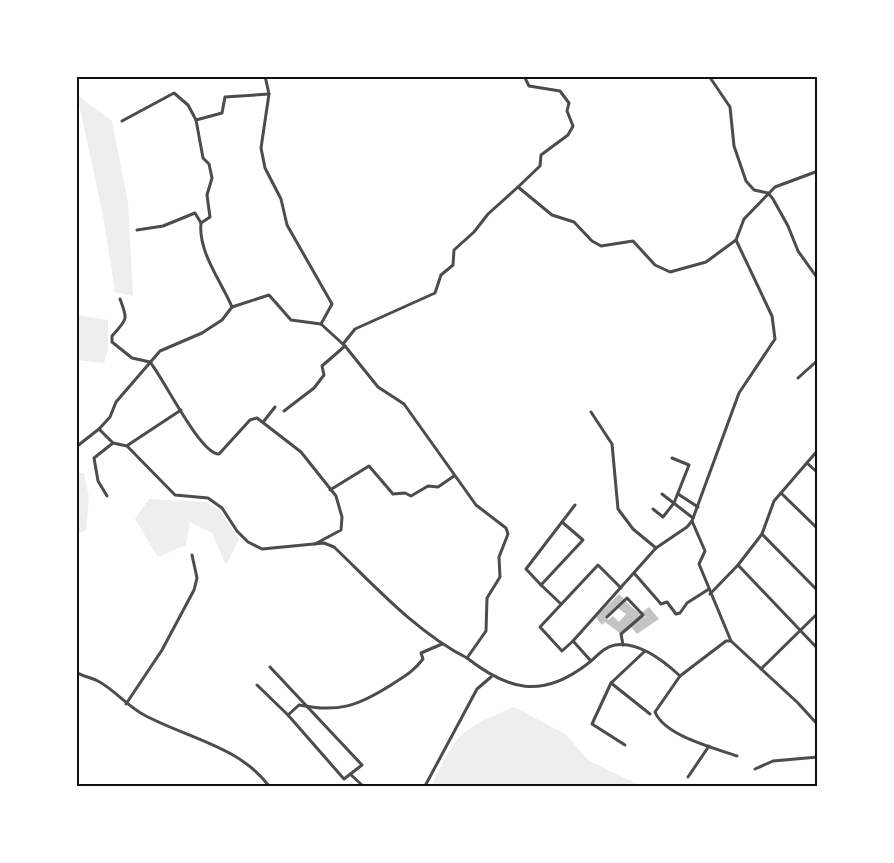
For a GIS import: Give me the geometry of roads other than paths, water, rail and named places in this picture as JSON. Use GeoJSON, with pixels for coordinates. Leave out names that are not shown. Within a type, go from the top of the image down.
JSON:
{"type":"FeatureCollection","features":[{"type":"Feature","properties":{"kind":"street"},"geometry":{"type":"LineString","coordinates":[[265,76],[269,94],[261,148],[262,158],[281,199],[286,225],[332,304],[321,324]]}},
{"type":"Feature","properties":{"kind":"street"},"geometry":{"type":"LineString","coordinates":[[284,411],[314,388],[324,375],[321,370],[322,366],[344,345],[355,329],[435,293],[441,275],[453,265],[454,250],[540,166],[541,155],[568,135],[573,126],[565,95],[560,91],[529,86],[524,76]]}},
{"type":"Feature","properties":{"kind":"street"},"geometry":{"type":"LineString","coordinates":[[709,76],[730,107],[734,146],[746,181],[754,190],[768,193],[788,226],[798,251],[818,279]]}},
{"type":"Feature","properties":{"kind":"street"},"geometry":{"type":"LineString","coordinates":[[122,122],[174,93],[188,105],[196,120],[203,158],[209,164],[212,178],[207,195],[210,217],[201,223]]}},
{"type":"Feature","properties":{"kind":"street"},"geometry":{"type":"LineString","coordinates":[[196,120],[222,113],[225,97],[269,94]]}},
{"type":"Feature","properties":{"kind":"street"},"geometry":{"type":"LineString","coordinates":[[518,187],[552,215],[574,222],[591,241],[601,246],[633,241],[655,265],[670,272],[706,262],[736,240],[744,219],[775,187],[818,171]]}},
{"type":"Feature","properties":{"kind":"street"},"geometry":{"type":"LineString","coordinates":[[136,230],[162,226],[195,213],[201,223],[206,251],[232,307]]}},
{"type":"Feature","properties":{"kind":"street"},"geometry":{"type":"LineString","coordinates":[[622,645],[621,634],[644,616],[627,598],[620,589],[598,565],[540,627],[562,651],[573,641],[620,589],[656,548],[687,527],[692,520],[739,393],[775,339],[771,316],[736,240]]}},
{"type":"Feature","properties":{"kind":"street"},"geometry":{"type":"LineString","coordinates":[[76,447],[110,417],[116,402],[160,351],[178,345],[222,320],[232,307],[269,295],[291,320],[321,324],[344,345],[378,387],[404,404],[476,505],[506,528],[508,534],[499,557],[500,577],[487,598],[486,631],[467,658]]}},
{"type":"Feature","properties":{"kind":"street"},"geometry":{"type":"LineString","coordinates":[[120,299],[126,320],[124,326],[112,336],[112,342],[132,358],[150,363],[211,452],[216,455],[253,418],[264,421],[302,452],[337,498],[342,517],[341,530],[315,544]]}},
{"type":"Feature","properties":{"kind":"street"},"geometry":{"type":"LineString","coordinates":[[798,378],[818,360]]}},
{"type":"Feature","properties":{"kind":"street"},"geometry":{"type":"LineString","coordinates":[[264,421],[275,407]]}},
{"type":"Feature","properties":{"kind":"street"},"geometry":{"type":"LineString","coordinates":[[127,446],[181,410]]}},
{"type":"Feature","properties":{"kind":"street"},"geometry":{"type":"LineString","coordinates":[[591,412],[612,444],[618,509],[641,537],[656,548]]}},
{"type":"Feature","properties":{"kind":"street"},"geometry":{"type":"LineString","coordinates":[[99,429],[113,443],[127,446],[175,495],[208,498],[222,508],[237,531],[248,542],[262,549],[315,544],[334,547],[397,608],[442,644],[467,658],[491,677],[520,688],[557,682],[591,661],[603,649],[622,645],[649,652],[680,676]]}},
{"type":"Feature","properties":{"kind":"street"},"geometry":{"type":"LineString","coordinates":[[106,496],[98,481],[94,458],[113,443]]}},
{"type":"Feature","properties":{"kind":"street"},"geometry":{"type":"LineString","coordinates":[[710,594],[738,565],[762,534],[774,501],[818,450]]}},
{"type":"Feature","properties":{"kind":"street"},"geometry":{"type":"LineString","coordinates":[[653,509],[663,517],[674,504],[689,465],[672,458]]}},
{"type":"Feature","properties":{"kind":"street"},"geometry":{"type":"LineString","coordinates":[[808,464],[818,473]]}},
{"type":"Feature","properties":{"kind":"street"},"geometry":{"type":"LineString","coordinates":[[330,490],[369,466],[393,494],[405,493],[411,496],[428,486],[438,487],[454,476]]}},
{"type":"Feature","properties":{"kind":"street"},"geometry":{"type":"LineString","coordinates":[[781,493],[818,530]]}},
{"type":"Feature","properties":{"kind":"street"},"geometry":{"type":"LineString","coordinates":[[662,494],[692,520],[705,551],[699,564],[731,641],[818,725]]}},
{"type":"Feature","properties":{"kind":"street"},"geometry":{"type":"LineString","coordinates":[[678,494],[698,507]]}},
{"type":"Feature","properties":{"kind":"street"},"geometry":{"type":"LineString","coordinates":[[561,604],[526,569],[575,505]]}},
{"type":"Feature","properties":{"kind":"street"},"geometry":{"type":"LineString","coordinates":[[541,585],[583,540],[562,522]]}},
{"type":"Feature","properties":{"kind":"street"},"geometry":{"type":"LineString","coordinates":[[762,534],[818,591]]}},
{"type":"Feature","properties":{"kind":"street"},"geometry":{"type":"LineString","coordinates":[[126,704],[162,650],[194,590],[197,578],[192,555]]}},
{"type":"Feature","properties":{"kind":"street"},"geometry":{"type":"LineString","coordinates":[[738,565],[818,649]]}},
{"type":"Feature","properties":{"kind":"street"},"geometry":{"type":"LineString","coordinates":[[634,573],[661,604],[667,602],[676,614],[680,613],[687,603],[709,589]]}},
{"type":"Feature","properties":{"kind":"street"},"geometry":{"type":"LineString","coordinates":[[607,617],[627,598]]}},
{"type":"Feature","properties":{"kind":"street"},"geometry":{"type":"LineString","coordinates":[[761,669],[818,613]]}},
{"type":"Feature","properties":{"kind":"street"},"geometry":{"type":"LineString","coordinates":[[573,641],[591,661]]}},
{"type":"Feature","properties":{"kind":"street"},"geometry":{"type":"LineString","coordinates":[[731,641],[726,641],[680,676],[655,712],[670,731],[737,756]]}},
{"type":"Feature","properties":{"kind":"street"},"geometry":{"type":"LineString","coordinates":[[288,715],[298,705],[328,709],[370,700],[413,673],[423,658],[421,652],[442,644]]}},
{"type":"Feature","properties":{"kind":"street"},"geometry":{"type":"LineString","coordinates":[[625,745],[592,724],[611,683],[644,652]]}},
{"type":"Feature","properties":{"kind":"street"},"geometry":{"type":"LineString","coordinates":[[257,685],[288,715],[344,779],[362,765],[270,667]]}},
{"type":"Feature","properties":{"kind":"street"},"geometry":{"type":"LineString","coordinates":[[77,675],[98,681],[126,704],[172,729],[241,758],[258,772],[269,786]]}},
{"type":"Feature","properties":{"kind":"street"},"geometry":{"type":"LineString","coordinates":[[425,786],[477,688],[491,677]]}},
{"type":"Feature","properties":{"kind":"street"},"geometry":{"type":"LineString","coordinates":[[611,683],[650,714]]}},
{"type":"Feature","properties":{"kind":"street"},"geometry":{"type":"LineString","coordinates":[[688,777],[709,746]]}},
{"type":"Feature","properties":{"kind":"street"},"geometry":{"type":"LineString","coordinates":[[755,769],[773,761],[818,757]]}},
{"type":"Feature","properties":{"kind":"street"},"geometry":{"type":"LineString","coordinates":[[350,774],[363,786]]}}]}
